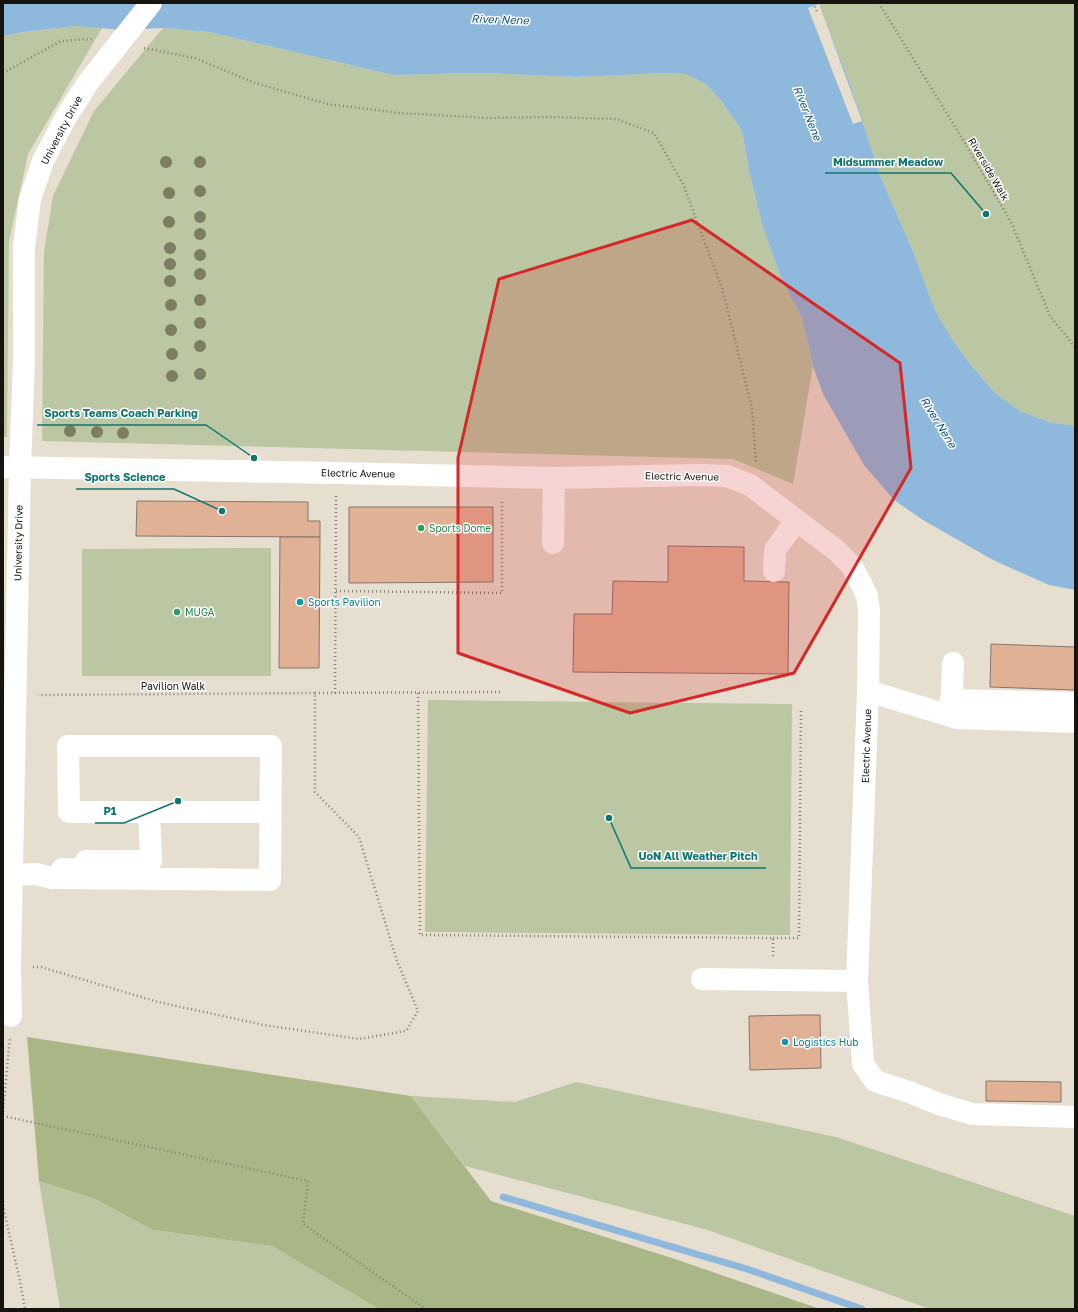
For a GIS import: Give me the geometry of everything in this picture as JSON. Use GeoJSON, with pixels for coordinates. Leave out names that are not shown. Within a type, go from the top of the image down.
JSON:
{"type":"FeatureCollection","features":[{"type":"Feature","properties":{"kind":"lane","name":"University Drive"},"geometry":{"type":"LineString","coordinates":[[11,1016],[10,966],[12,875],[8,817],[15,695],[10,666],[11,468],[24,360],[24,247],[30,199],[43,161],[66,117],[87,84],[151,3]]}},
{"type":"Feature","properties":{"kind":"lane","name":"Electric Avenue"},"geometry":{"type":"LineString","coordinates":[[11,468],[554,478],[700,475],[727,476],[750,485],[837,551],[851,565],[867,596],[869,610],[868,691],[857,981],[863,1064],[875,1081],[972,1114],[1075,1117]]}},
{"type":"Feature","properties":{"kind":"lane"},"geometry":{"type":"LineString","coordinates":[[553,543],[554,478]]}},
{"type":"Feature","properties":{"kind":"lane"},"geometry":{"type":"LineString","coordinates":[[774,571],[774,550],[796,521]]}},
{"type":"Feature","properties":{"kind":"lane"},"geometry":{"type":"LineString","coordinates":[[953,663],[951,708],[957,718],[1075,722]]}},
{"type":"Feature","properties":{"kind":"lane"},"geometry":{"type":"LineString","coordinates":[[868,691],[951,708],[1075,703]]}},
{"type":"Feature","properties":{"kind":"lane"},"geometry":{"type":"LineString","coordinates":[[36,874],[52,878],[270,880],[271,746],[68,746],[69,812],[270,812]]}},
{"type":"Feature","properties":{"kind":"lane"},"geometry":{"type":"LineString","coordinates":[[12,875],[36,874],[52,869],[86,870],[86,861],[151,861],[149,812]]}},
{"type":"Feature","properties":{"kind":"lane"},"geometry":{"type":"LineString","coordinates":[[702,979],[857,981]]}},
{"type":"Feature","properties":{"kind":"path"},"geometry":{"type":"LineString","coordinates":[[813,3],[818,14]]}},
{"type":"Feature","properties":{"kind":"path","name":"Riverside Walk"},"geometry":{"type":"LineString","coordinates":[[879,3],[954,125],[1011,222],[1050,316],[1075,347]]}},
{"type":"Feature","properties":{"kind":"path"},"geometry":{"type":"LineString","coordinates":[[3,73],[61,41],[97,39]]}},
{"type":"Feature","properties":{"kind":"path"},"geometry":{"type":"LineString","coordinates":[[142,48],[195,58],[252,82],[328,104],[398,113],[488,118],[547,117],[616,119],[654,133],[683,184],[722,288],[752,408],[756,466],[750,485]]}},
{"type":"Feature","properties":{"kind":"path"},"geometry":{"type":"LineString","coordinates":[[335,693],[337,473]]}},
{"type":"Feature","properties":{"kind":"path"},"geometry":{"type":"LineString","coordinates":[[336,591],[502,593],[502,477]]}},
{"type":"Feature","properties":{"kind":"path","name":"Pavilion Walk"},"geometry":{"type":"LineString","coordinates":[[15,695],[502,692]]}},
{"type":"Feature","properties":{"kind":"path"},"geometry":{"type":"LineString","coordinates":[[10,966],[41,967],[158,1002],[264,1025],[359,1039],[406,1031],[418,1011],[397,961],[359,837],[315,792],[315,693]]}},
{"type":"Feature","properties":{"kind":"path"},"geometry":{"type":"LineString","coordinates":[[418,693],[420,935],[799,938],[801,709]]}},
{"type":"Feature","properties":{"kind":"path"},"geometry":{"type":"LineString","coordinates":[[773,938],[773,943]]}},
{"type":"Feature","properties":{"kind":"path"},"geometry":{"type":"LineString","coordinates":[[3,1112],[11,1016]]}},
{"type":"Feature","properties":{"kind":"path"},"geometry":{"type":"LineString","coordinates":[[3,1116],[308,1181],[303,1224],[426,1309]]}},
{"type":"Feature","properties":{"kind":"path"},"geometry":{"type":"LineString","coordinates":[[3,1201],[25,1309]]}},
{"type":"Feature","properties":{"kind":"highlighted area"},"geometry":{"type":"Polygon","coordinates":[[[692,220],[900,363],[911,468],[794,673],[630,713],[458,653],[458,458],[499,279],[692,220]]]}},
{"type":"Feature","properties":{"kind":"green space"},"geometry":{"type":"Polygon","coordinates":[[[818,3],[1075,3],[1075,426],[1049,422],[1020,411],[995,393],[970,364],[952,339],[935,310],[913,251],[881,178],[849,81],[818,3]]]}},
{"type":"Feature","properties":{"kind":"green space"},"geometry":{"type":"Polygon","coordinates":[[[76,26],[102,28],[28,154],[9,241],[7,437],[3,437],[3,36],[76,26]]]}},
{"type":"Feature","properties":{"kind":"green space"},"geometry":{"type":"Polygon","coordinates":[[[163,28],[209,32],[393,75],[484,73],[576,77],[664,73],[685,74],[706,84],[722,102],[742,131],[750,175],[762,224],[782,281],[802,318],[813,366],[793,484],[733,459],[42,441],[44,252],[53,196],[94,111],[163,28]]]}},
{"type":"Feature","properties":{"kind":"green space","name":"MUGA"},"geometry":{"type":"Polygon","coordinates":[[[271,548],[271,676],[82,676],[82,549],[271,548]]]}},
{"type":"Feature","properties":{"kind":"green space"},"geometry":{"type":"Polygon","coordinates":[[[428,700],[792,704],[790,935],[425,932],[428,700]]]}},
{"type":"Feature","properties":{"kind":"green space"},"geometry":{"type":"Polygon","coordinates":[[[27,1037],[411,1096],[491,1201],[675,1259],[820,1309],[379,1309],[272,1246],[153,1230],[95,1199],[39,1181],[27,1037]]]}},
{"type":"Feature","properties":{"kind":"green space"},"geometry":{"type":"Polygon","coordinates":[[[576,1082],[836,1137],[1075,1216],[1075,1309],[930,1309],[708,1230],[465,1166],[411,1096],[515,1102],[576,1082]]]}},
{"type":"Feature","properties":{"kind":"green space"},"geometry":{"type":"Polygon","coordinates":[[[39,1181],[95,1199],[153,1230],[272,1246],[379,1309],[60,1309],[39,1181]]]}},
{"type":"Feature","properties":{"kind":"water","name":"River Nene"},"geometry":{"type":"Polygon","coordinates":[[[3,3],[818,3],[849,81],[881,178],[913,251],[935,310],[952,339],[970,364],[995,393],[1020,411],[1049,422],[1075,426],[1075,590],[1049,585],[993,560],[923,520],[894,500],[864,465],[823,394],[813,366],[802,318],[782,281],[762,224],[750,175],[742,131],[722,102],[706,84],[685,74],[664,73],[576,77],[484,73],[393,75],[209,32],[163,28],[121,30],[76,26],[3,36],[3,3]]]}},
{"type":"Feature","properties":{"kind":"pier"},"geometry":{"type":"Polygon","coordinates":[[[819,4],[862,121],[853,124],[808,8],[819,4]]]}},
{"type":"Feature","properties":{"kind":"building"},"geometry":{"type":"Polygon","coordinates":[[[137,501],[308,502],[308,521],[320,521],[320,537],[136,536],[137,501]]]}},
{"type":"Feature","properties":{"kind":"building","name":"Sports Dome"},"geometry":{"type":"Polygon","coordinates":[[[349,507],[493,507],[493,582],[349,583],[349,507]]]}},
{"type":"Feature","properties":{"kind":"building","name":"Sports Pavilion"},"geometry":{"type":"Polygon","coordinates":[[[280,537],[320,537],[319,668],[279,668],[280,537]]]}},
{"type":"Feature","properties":{"kind":"building"},"geometry":{"type":"Polygon","coordinates":[[[668,546],[744,547],[744,581],[789,582],[788,674],[573,672],[574,614],[612,614],[613,581],[668,582],[668,546]]]}},
{"type":"Feature","properties":{"kind":"building"},"geometry":{"type":"Polygon","coordinates":[[[991,644],[1075,647],[1075,690],[990,687],[991,644]]]}},
{"type":"Feature","properties":{"kind":"building","name":"Logistics Hub"},"geometry":{"type":"Polygon","coordinates":[[[820,1015],[821,1068],[750,1070],[749,1016],[820,1015]]]}},
{"type":"Feature","properties":{"kind":"building"},"geometry":{"type":"Polygon","coordinates":[[[986,1081],[1061,1082],[1061,1102],[986,1101],[986,1081]]]}},
{"type":"Feature","properties":{"kind":"waterway"},"geometry":{"type":"LineString","coordinates":[[503,1197],[747,1269],[862,1309]]}},
{"type":"Feature","properties":{"kind":"place","name":"Midsummer Meadow"},"geometry":{"type":"Point","coordinates":[986,214]}},
{"type":"Feature","properties":{"kind":"place","name":"Sports Teams Coach Parking"},"geometry":{"type":"Point","coordinates":[254,458]}},
{"type":"Feature","properties":{"kind":"place","name":"Sports Science"},"geometry":{"type":"Point","coordinates":[222,511]}},
{"type":"Feature","properties":{"kind":"place","name":"Sports Dome"},"geometry":{"type":"Point","coordinates":[421,528]}},
{"type":"Feature","properties":{"kind":"place","name":"Sports Pavilion"},"geometry":{"type":"Point","coordinates":[300,602]}},
{"type":"Feature","properties":{"kind":"place","name":"MUGA"},"geometry":{"type":"Point","coordinates":[177,612]}},
{"type":"Feature","properties":{"kind":"place","name":"P1"},"geometry":{"type":"Point","coordinates":[178,801]}},
{"type":"Feature","properties":{"kind":"place","name":"UoN All Weather Pitch"},"geometry":{"type":"Point","coordinates":[609,818]}},
{"type":"Feature","properties":{"kind":"place","name":"Logistics Hub"},"geometry":{"type":"Point","coordinates":[785,1042]}}]}
